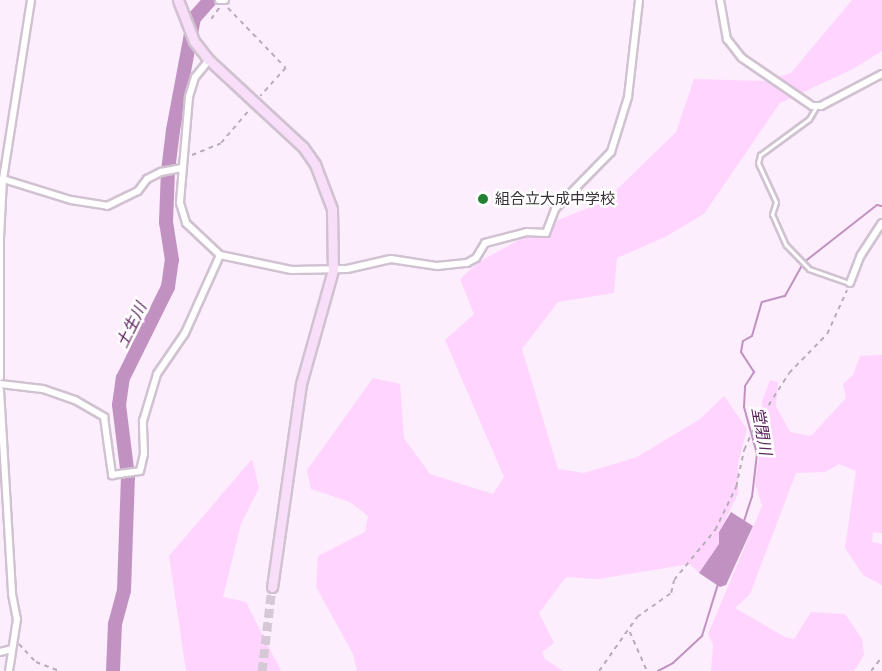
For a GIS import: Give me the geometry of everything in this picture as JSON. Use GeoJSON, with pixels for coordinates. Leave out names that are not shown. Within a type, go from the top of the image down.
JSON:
{"type":"FeatureCollection","features":[{"type":"Feature","properties":{"kind":"street"},"geometry":{"type":"LineString","coordinates":[[0,377],[0,239],[3,180],[31,0]]}},
{"type":"Feature","properties":{"kind":"street"},"geometry":{"type":"LineString","coordinates":[[178,0],[194,41],[209,60],[303,147],[315,164],[332,209],[333,270],[301,384],[272,587]]}},
{"type":"Feature","properties":{"kind":"street"},"geometry":{"type":"LineString","coordinates":[[209,60],[195,77],[189,97],[181,168],[180,213],[220,255],[291,270],[333,270],[391,259],[437,266],[467,263],[476,258],[485,243],[527,232],[546,233],[555,209],[611,152],[628,97],[639,0]]}},
{"type":"Feature","properties":{"kind":"street"},"geometry":{"type":"LineString","coordinates":[[720,0],[727,39],[742,58],[816,106],[882,74]]}},
{"type":"Feature","properties":{"kind":"street"},"geometry":{"type":"LineString","coordinates":[[3,180],[71,200],[107,206],[138,191],[147,179],[160,172],[181,168]]}},
{"type":"Feature","properties":{"kind":"street"},"geometry":{"type":"LineString","coordinates":[[850,283],[861,255],[882,223]]}},
{"type":"Feature","properties":{"kind":"street"},"geometry":{"type":"LineString","coordinates":[[0,384],[43,389],[75,400],[104,417],[112,475],[140,471],[144,454],[143,421],[157,374],[185,333],[220,255]]}},
{"type":"Feature","properties":{"kind":"street"},"geometry":{"type":"LineString","coordinates":[[0,390],[12,594],[17,619],[9,671]]}},
{"type":"Feature","properties":{"kind":"street"},"geometry":{"type":"LineString","coordinates":[[0,652],[12,649]]}},
{"type":"Feature","properties":{"kind":"lane"},"geometry":{"type":"LineString","coordinates":[[816,106],[809,119],[760,155],[758,163],[776,202],[772,214],[786,244],[809,269],[850,283]]}},
{"type":"Feature","properties":{"kind":"path"},"geometry":{"type":"LineString","coordinates":[[211,19],[222,1]]}},
{"type":"Feature","properties":{"kind":"path"},"geometry":{"type":"LineString","coordinates":[[599,671],[629,631],[636,617],[670,592],[674,580],[715,530],[736,487],[744,450],[754,428],[789,373],[827,334],[850,283]]}},
{"type":"Feature","properties":{"kind":"path"},"geometry":{"type":"LineString","coordinates":[[629,631],[647,671]]}},
{"type":"Feature","properties":{"kind":"path"},"geometry":{"type":"LineString","coordinates":[[14,638],[36,662],[60,671]]}},
{"type":"Feature","properties":{"kind":"path"},"geometry":{"type":"LineString","coordinates":[[872,671],[882,657]]}},
{"type":"Feature","properties":{"kind":"shaded area"},"geometry":{"type":"Polygon","coordinates":[[[852,0],[882,0],[882,51],[853,69],[780,103],[704,214],[665,237],[617,258],[614,293],[558,302],[522,349],[558,469],[584,473],[637,457],[700,419],[724,396],[747,429],[738,464],[738,494],[719,532],[720,544],[699,573],[690,564],[598,579],[566,577],[539,613],[554,643],[542,652],[545,659],[563,671],[357,671],[353,654],[316,587],[318,556],[365,532],[368,516],[350,502],[311,489],[307,470],[373,378],[400,384],[404,438],[430,474],[493,494],[504,477],[445,340],[474,314],[460,279],[479,262],[546,225],[605,201],[676,132],[694,79],[765,81],[791,73],[852,0]]]}},
{"type":"Feature","properties":{"kind":"shaded area"},"geometry":{"type":"Polygon","coordinates":[[[882,355],[882,533],[873,532],[872,542],[882,544],[882,585],[863,575],[845,548],[856,471],[839,464],[825,472],[796,473],[750,594],[735,608],[785,637],[794,639],[811,612],[845,614],[862,639],[864,655],[854,671],[711,671],[713,645],[708,634],[762,506],[755,483],[762,438],[762,401],[770,380],[778,382],[776,406],[790,432],[811,436],[846,398],[843,384],[853,375],[860,356],[882,355]]]}},
{"type":"Feature","properties":{"kind":"shaded area"},"geometry":{"type":"Polygon","coordinates":[[[252,459],[259,488],[241,524],[223,597],[246,602],[281,671],[186,671],[169,556],[252,459]]]}},
{"type":"Feature","properties":{"kind":"shaded area"},"geometry":{"type":"Polygon","coordinates":[[[731,512],[753,526],[726,585],[720,587],[699,573],[719,544],[719,532],[731,512]]]}},
{"type":"Feature","properties":{"kind":"waterway","name":"土生川"},"geometry":{"type":"LineString","coordinates":[[113,671],[115,624],[124,590],[128,477],[119,405],[123,378],[168,287],[172,260],[166,222],[168,171],[173,130],[194,18],[210,0]]}},
{"type":"Feature","properties":{"kind":"waterway","name":"堂閉川"},"geometry":{"type":"LineString","coordinates":[[744,521],[752,497],[757,454],[744,407],[745,386],[754,372],[741,352],[743,341],[752,336],[762,302],[785,296],[803,263],[877,205],[882,206]]}},
{"type":"Feature","properties":{"kind":"waterway","name":"堂閉川"},"geometry":{"type":"LineString","coordinates":[[658,671],[673,663],[702,636],[718,584]]}},
{"type":"Feature","properties":{"kind":"tunnel"},"geometry":{"type":"LineString","coordinates":[[262,671],[272,587]]}},
{"type":"Feature","properties":{"kind":"place","name":"組合立大成中学校"},"geometry":{"type":"Point","coordinates":[483,199]}}]}
